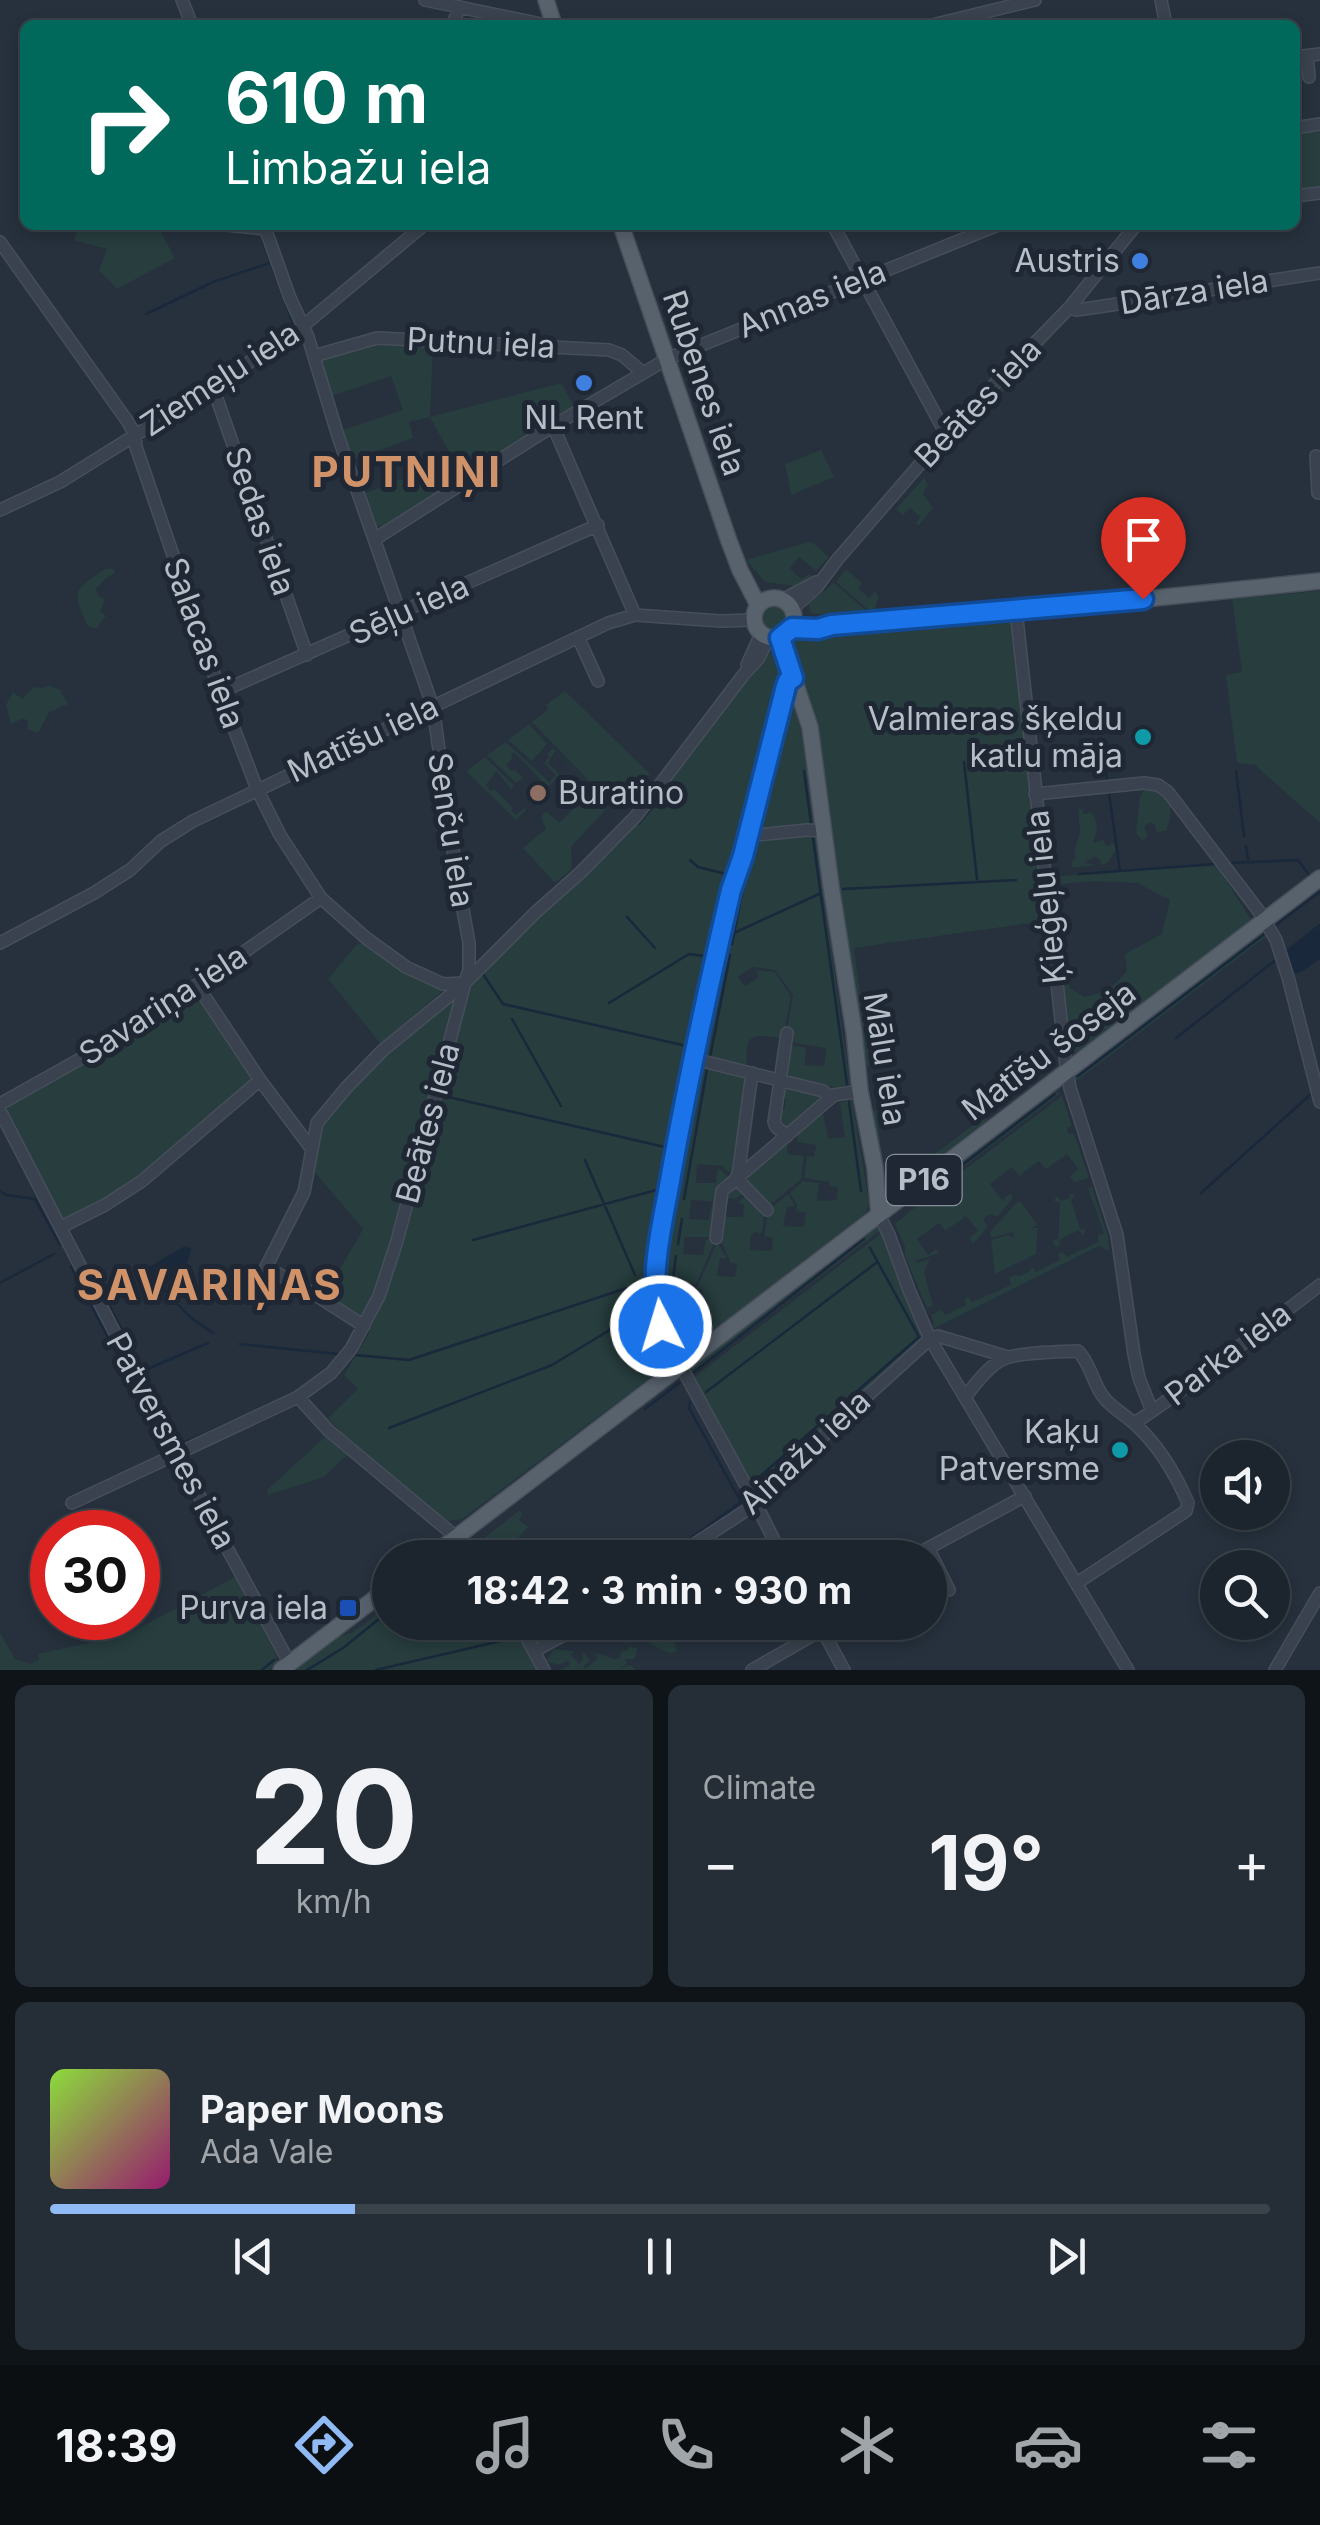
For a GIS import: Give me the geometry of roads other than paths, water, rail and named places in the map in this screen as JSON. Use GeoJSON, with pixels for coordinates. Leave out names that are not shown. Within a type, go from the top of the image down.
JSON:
{"type":"FeatureCollection","features":[{"type":"Feature","properties":{"kind":"main road","name":"Rubenes iela"},"geometry":{"type":"LineString","coordinates":[[623,230],[737,559],[775,619]]}},
{"type":"Feature","properties":{"kind":"main road"},"geometry":{"type":"LineString","coordinates":[[775,619],[832,625],[1320,581]]}},
{"type":"Feature","properties":{"kind":"main road","name":"Mālu iela"},"geometry":{"type":"LineString","coordinates":[[775,619],[810,727],[860,1092],[875,1168],[878,1215]]}},
{"type":"Feature","properties":{"kind":"main road","name":"Matīšu šoseja"},"geometry":{"type":"LineString","coordinates":[[452,1540],[1320,878]]}},
{"type":"Feature","properties":{"kind":"main road"},"geometry":{"type":"LineString","coordinates":[[286,1667],[372,1600]]}},
{"type":"Feature","properties":{"kind":"street"},"geometry":{"type":"LineString","coordinates":[[426,0],[525,20]]}},
{"type":"Feature","properties":{"kind":"street"},"geometry":{"type":"LineString","coordinates":[[953,20],[1035,0]]}},
{"type":"Feature","properties":{"kind":"street"},"geometry":{"type":"LineString","coordinates":[[454,20],[460,7]]}},
{"type":"Feature","properties":{"kind":"street"},"geometry":{"type":"LineString","coordinates":[[1307,56],[1309,77]]}},
{"type":"Feature","properties":{"kind":"street","name":"Senču iela"},"geometry":{"type":"LineString","coordinates":[[265,230],[304,326],[432,706],[469,943],[465,983]]}},
{"type":"Feature","properties":{"kind":"street","name":"Ziemeļu iela"},"geometry":{"type":"LineString","coordinates":[[0,510],[60,482],[304,326],[418,230]]}},
{"type":"Feature","properties":{"kind":"street"},"geometry":{"type":"LineString","coordinates":[[837,230],[946,434]]}},
{"type":"Feature","properties":{"kind":"street","name":"Annas iela"},"geometry":{"type":"LineString","coordinates":[[375,539],[666,359],[986,230]]}},
{"type":"Feature","properties":{"kind":"street","name":"Beātes iela"},"geometry":{"type":"LineString","coordinates":[[72,1503],[298,1397],[331,1373],[351,1350],[379,1296],[398,1241],[465,983],[633,819],[744,674],[775,619],[816,588],[946,434],[1070,307],[1132,230]]}},
{"type":"Feature","properties":{"kind":"street","name":"Salacas iela"},"geometry":{"type":"LineString","coordinates":[[0,242],[135,435],[220,692],[256,789],[280,834],[321,898],[366,938],[406,967],[444,984],[465,983]]}},
{"type":"Feature","properties":{"kind":"street","name":"Dārza iela"},"geometry":{"type":"LineString","coordinates":[[1070,307],[1091,308],[1320,273]]}},
{"type":"Feature","properties":{"kind":"street","name":"Putnu iela"},"geometry":{"type":"LineString","coordinates":[[314,356],[377,338],[609,350],[643,372]]}},
{"type":"Feature","properties":{"kind":"street","name":"Sedas iela"},"geometry":{"type":"LineString","coordinates":[[211,388],[307,654]]}},
{"type":"Feature","properties":{"kind":"street"},"geometry":{"type":"LineString","coordinates":[[553,426],[635,615]]}},
{"type":"Feature","properties":{"kind":"street"},"geometry":{"type":"LineString","coordinates":[[1316,456],[1318,492]]}},
{"type":"Feature","properties":{"kind":"street","name":"Sēļu iela"},"geometry":{"type":"LineString","coordinates":[[220,692],[598,525]]}},
{"type":"Feature","properties":{"kind":"street","name":"Ķieģeļu iela"},"geometry":{"type":"LineString","coordinates":[[1016,610],[1067,1072],[1118,1235],[1134,1354],[1152,1412]]}},
{"type":"Feature","properties":{"kind":"street","name":"Matīšu iela"},"geometry":{"type":"LineString","coordinates":[[0,943],[130,870],[161,840],[193,821],[608,622],[635,615],[721,621],[775,619]]}},
{"type":"Feature","properties":{"kind":"street"},"geometry":{"type":"LineString","coordinates":[[578,637],[598,681]]}},
{"type":"Feature","properties":{"kind":"street"},"geometry":{"type":"LineString","coordinates":[[774,1540],[661,1326],[655,1297],[660,1234],[731,890],[786,686],[793,678]]}},
{"type":"Feature","properties":{"kind":"street"},"geometry":{"type":"LineString","coordinates":[[1035,794],[1144,784],[1168,792],[1266,920],[1276,940],[1320,1102]]}},
{"type":"Feature","properties":{"kind":"street"},"geometry":{"type":"LineString","coordinates":[[748,836],[824,831]]}},
{"type":"Feature","properties":{"kind":"street","name":"Savariņa iela"},"geometry":{"type":"LineString","coordinates":[[0,1108],[198,986],[321,898]]}},
{"type":"Feature","properties":{"kind":"street"},"geometry":{"type":"LineString","coordinates":[[364,1326],[266,1267],[304,1192],[316,1123],[384,1050],[465,983]]}},
{"type":"Feature","properties":{"kind":"street"},"geometry":{"type":"LineString","coordinates":[[198,986],[260,1080],[312,1148]]}},
{"type":"Feature","properties":{"kind":"street"},"geometry":{"type":"LineString","coordinates":[[787,1033],[774,1122],[787,1136]]}},
{"type":"Feature","properties":{"kind":"street"},"geometry":{"type":"LineString","coordinates":[[694,1059],[823,1090],[831,1098]]}},
{"type":"Feature","properties":{"kind":"street"},"geometry":{"type":"LineString","coordinates":[[737,1177],[752,1073]]}},
{"type":"Feature","properties":{"kind":"street"},"geometry":{"type":"LineString","coordinates":[[61,1228],[142,1181],[260,1080]]}},
{"type":"Feature","properties":{"kind":"street"},"geometry":{"type":"LineString","coordinates":[[716,1238],[722,1191],[834,1095],[860,1092]]}},
{"type":"Feature","properties":{"kind":"street","name":"Patversmes iela"},"geometry":{"type":"LineString","coordinates":[[0,1108],[286,1667]]}},
{"type":"Feature","properties":{"kind":"street"},"geometry":{"type":"LineString","coordinates":[[737,1177],[767,1210]]}},
{"type":"Feature","properties":{"kind":"street","name":"Mālu iela"},"geometry":{"type":"LineString","coordinates":[[878,1215],[930,1339],[1128,1670]]}},
{"type":"Feature","properties":{"kind":"street","name":"Parka iela"},"geometry":{"type":"LineString","coordinates":[[1134,1423],[1320,1284]]}},
{"type":"Feature","properties":{"kind":"street"},"geometry":{"type":"LineString","coordinates":[[930,1339],[938,1336],[1008,1357],[1078,1351],[1101,1395],[1134,1423],[1159,1452],[1184,1495],[1186,1511],[1077,1582]]}},
{"type":"Feature","properties":{"kind":"street","name":"Ainažu iela"},"geometry":{"type":"LineString","coordinates":[[701,1540],[756,1504],[802,1455],[930,1339]]}},
{"type":"Feature","properties":{"kind":"street"},"geometry":{"type":"LineString","coordinates":[[966,1396],[996,1364],[1008,1357]]}},
{"type":"Feature","properties":{"kind":"street"},"geometry":{"type":"LineString","coordinates":[[298,1397],[329,1431],[459,1540]]}},
{"type":"Feature","properties":{"kind":"street"},"geometry":{"type":"LineString","coordinates":[[943,1540],[1025,1496]]}},
{"type":"Feature","properties":{"kind":"street"},"geometry":{"type":"LineString","coordinates":[[1275,1670],[1320,1593]]}},
{"type":"Feature","properties":{"kind":"street"},"geometry":{"type":"LineString","coordinates":[[528,1640],[544,1670]]}},
{"type":"Feature","properties":{"kind":"street"},"geometry":{"type":"LineString","coordinates":[[534,1651],[554,1640]]}},
{"type":"Feature","properties":{"kind":"street"},"geometry":{"type":"LineString","coordinates":[[752,1670],[798,1640]]}},
{"type":"Feature","properties":{"kind":"street"},"geometry":{"type":"LineString","coordinates":[[828,1640],[844,1670]]}},
{"type":"Feature","properties":{"kind":"water"},"geometry":{"type":"Polygon","coordinates":[[[1320,927],[1320,959],[1292,975],[1285,964],[1286,952],[1320,927]]]}},
{"type":"Feature","properties":{"kind":"water"},"geometry":{"type":"Polygon","coordinates":[[[185,1246],[191,1248],[185,1265],[160,1286],[150,1277],[149,1267],[185,1246]]]}},
{"type":"Feature","properties":{"kind":"waterway"},"geometry":{"type":"LineString","coordinates":[[263,242],[293,323]]}},
{"type":"Feature","properties":{"kind":"waterway"},"geometry":{"type":"LineString","coordinates":[[146,314],[213,282],[270,263]]}},
{"type":"Feature","properties":{"kind":"waterway"},"geometry":{"type":"LineString","coordinates":[[1104,758],[1107,780]]}},
{"type":"Feature","properties":{"kind":"waterway"},"geometry":{"type":"LineString","coordinates":[[964,762],[977,879]]}},
{"type":"Feature","properties":{"kind":"waterway"},"geometry":{"type":"LineString","coordinates":[[804,771],[811,823]]}},
{"type":"Feature","properties":{"kind":"waterway"},"geometry":{"type":"LineString","coordinates":[[1236,771],[1244,836]]}},
{"type":"Feature","properties":{"kind":"waterway"},"geometry":{"type":"LineString","coordinates":[[1109,793],[1120,871]]}},
{"type":"Feature","properties":{"kind":"waterway"},"geometry":{"type":"LineString","coordinates":[[813,838],[847,1084]]}},
{"type":"Feature","properties":{"kind":"waterway"},"geometry":{"type":"LineString","coordinates":[[1246,846],[1248,859]]}},
{"type":"Feature","properties":{"kind":"waterway"},"geometry":{"type":"LineString","coordinates":[[690,860],[698,867],[730,875]]}},
{"type":"Feature","properties":{"kind":"waterway"},"geometry":{"type":"LineString","coordinates":[[1231,863],[1298,860],[1309,875]]}},
{"type":"Feature","properties":{"kind":"waterway"},"geometry":{"type":"LineString","coordinates":[[1079,874],[1216,864]]}},
{"type":"Feature","properties":{"kind":"waterway"},"geometry":{"type":"LineString","coordinates":[[732,944],[743,878]]}},
{"type":"Feature","properties":{"kind":"waterway"},"geometry":{"type":"LineString","coordinates":[[843,889],[1016,880]]}},
{"type":"Feature","properties":{"kind":"waterway"},"geometry":{"type":"LineString","coordinates":[[1273,927],[1320,892]]}},
{"type":"Feature","properties":{"kind":"waterway"},"geometry":{"type":"LineString","coordinates":[[734,933],[819,894]]}},
{"type":"Feature","properties":{"kind":"waterway"},"geometry":{"type":"LineString","coordinates":[[627,917],[655,948]]}},
{"type":"Feature","properties":{"kind":"waterway"},"geometry":{"type":"LineString","coordinates":[[1283,954],[1320,925]]}},
{"type":"Feature","properties":{"kind":"waterway"},"geometry":{"type":"LineString","coordinates":[[1078,1076],[1267,932]]}},
{"type":"Feature","properties":{"kind":"waterway"},"geometry":{"type":"LineString","coordinates":[[609,1003],[689,954],[711,957]]}},
{"type":"Feature","properties":{"kind":"waterway"},"geometry":{"type":"LineString","coordinates":[[710,1057],[730,955]]}},
{"type":"Feature","properties":{"kind":"waterway"},"geometry":{"type":"LineString","coordinates":[[1176,1038],[1277,959]]}},
{"type":"Feature","properties":{"kind":"waterway"},"geometry":{"type":"LineString","coordinates":[[483,974],[503,1004],[691,1047]]}},
{"type":"Feature","properties":{"kind":"waterway"},"geometry":{"type":"LineString","coordinates":[[512,1019],[561,1106]]}},
{"type":"Feature","properties":{"kind":"waterway"},"geometry":{"type":"LineString","coordinates":[[684,1199],[707,1069]]}},
{"type":"Feature","properties":{"kind":"waterway"},"geometry":{"type":"LineString","coordinates":[[961,1166],[1055,1094]]}},
{"type":"Feature","properties":{"kind":"waterway"},"geometry":{"type":"LineString","coordinates":[[1201,1193],[1311,1094]]}},
{"type":"Feature","properties":{"kind":"waterway"},"geometry":{"type":"LineString","coordinates":[[444,1096],[669,1148]]}},
{"type":"Feature","properties":{"kind":"waterway"},"geometry":{"type":"LineString","coordinates":[[647,1281],[660,1189],[679,1098]]}},
{"type":"Feature","properties":{"kind":"waterway"},"geometry":{"type":"LineString","coordinates":[[849,1102],[861,1191]]}},
{"type":"Feature","properties":{"kind":"waterway"},"geometry":{"type":"LineString","coordinates":[[585,1160],[635,1275]]}},
{"type":"Feature","properties":{"kind":"waterway"},"geometry":{"type":"LineString","coordinates":[[473,1240],[660,1189]]}},
{"type":"Feature","properties":{"kind":"waterway"},"geometry":{"type":"LineString","coordinates":[[0,1191],[35,1199],[60,1245]]}},
{"type":"Feature","properties":{"kind":"waterway"},"geometry":{"type":"LineString","coordinates":[[678,1244],[682,1219]]}},
{"type":"Feature","properties":{"kind":"waterway"},"geometry":{"type":"LineString","coordinates":[[694,1372],[864,1239]]}},
{"type":"Feature","properties":{"kind":"waterway"},"geometry":{"type":"LineString","coordinates":[[756,1480],[919,1337],[870,1248]]}},
{"type":"Feature","properties":{"kind":"waterway"},"geometry":{"type":"LineString","coordinates":[[0,1283],[54,1254]]}},
{"type":"Feature","properties":{"kind":"waterway"},"geometry":{"type":"LineString","coordinates":[[664,1299],[671,1293],[676,1256]]}},
{"type":"Feature","properties":{"kind":"waterway"},"geometry":{"type":"LineString","coordinates":[[706,1392],[876,1263]]}},
{"type":"Feature","properties":{"kind":"waterway"},"geometry":{"type":"LineString","coordinates":[[71,1267],[142,1402]]}},
{"type":"Feature","properties":{"kind":"waterway"},"geometry":{"type":"LineString","coordinates":[[160,1286],[191,1318],[213,1333]]}},
{"type":"Feature","properties":{"kind":"waterway"},"geometry":{"type":"LineString","coordinates":[[355,1355],[409,1360],[636,1287],[655,1328]]}},
{"type":"Feature","properties":{"kind":"waterway"},"geometry":{"type":"LineString","coordinates":[[109,1298],[108,1303],[181,1444],[245,1416]]}},
{"type":"Feature","properties":{"kind":"waterway"},"geometry":{"type":"LineString","coordinates":[[389,1428],[552,1365],[641,1311]]}},
{"type":"Feature","properties":{"kind":"waterway"},"geometry":{"type":"LineString","coordinates":[[660,1339],[671,1360]]}},
{"type":"Feature","properties":{"kind":"waterway"},"geometry":{"type":"LineString","coordinates":[[145,1370],[208,1343]]}},
{"type":"Feature","properties":{"kind":"waterway"},"geometry":{"type":"LineString","coordinates":[[240,1344],[338,1354]]}},
{"type":"Feature","properties":{"kind":"waterway"},"geometry":{"type":"LineString","coordinates":[[645,1409],[679,1383]]}},
{"type":"Feature","properties":{"kind":"waterway"},"geometry":{"type":"LineString","coordinates":[[690,1402],[689,1408],[741,1502],[690,1539]]}},
{"type":"Feature","properties":{"kind":"waterway"},"geometry":{"type":"LineString","coordinates":[[307,1670],[372,1625]]}},
{"type":"Feature","properties":{"kind":"waterway"},"geometry":{"type":"LineString","coordinates":[[376,1670],[504,1640]]}},
{"type":"Feature","properties":{"kind":"waterway"},"geometry":{"type":"LineString","coordinates":[[262,1670],[274,1660]]}},
{"type":"Feature","properties":{"kind":"place","name":"Austris"},"geometry":{"type":"Point","coordinates":[1140,261]}},
{"type":"Feature","properties":{"kind":"place","name":"NL Rent"},"geometry":{"type":"Point","coordinates":[584,383]}},
{"type":"Feature","properties":{"kind":"place","name":"Valmieras šķeldu katlu māja"},"geometry":{"type":"Point","coordinates":[1143,737]}},
{"type":"Feature","properties":{"kind":"place","name":"Buratino"},"geometry":{"type":"Point","coordinates":[538,793]}},
{"type":"Feature","properties":{"kind":"place","name":"Kaķu Patversme"},"geometry":{"type":"Point","coordinates":[1120,1450]}},
{"type":"Feature","properties":{"kind":"place","name":"Purva iela"},"geometry":{"type":"Point","coordinates":[348,1608]}},
{"type":"Feature","properties":{"kind":"district","name":"PUTNIŅI"},"geometry":{"type":"Point","coordinates":[407,472]}},
{"type":"Feature","properties":{"kind":"district","name":"SAVARIŅAS"},"geometry":{"type":"Point","coordinates":[210,1285]}}]}
